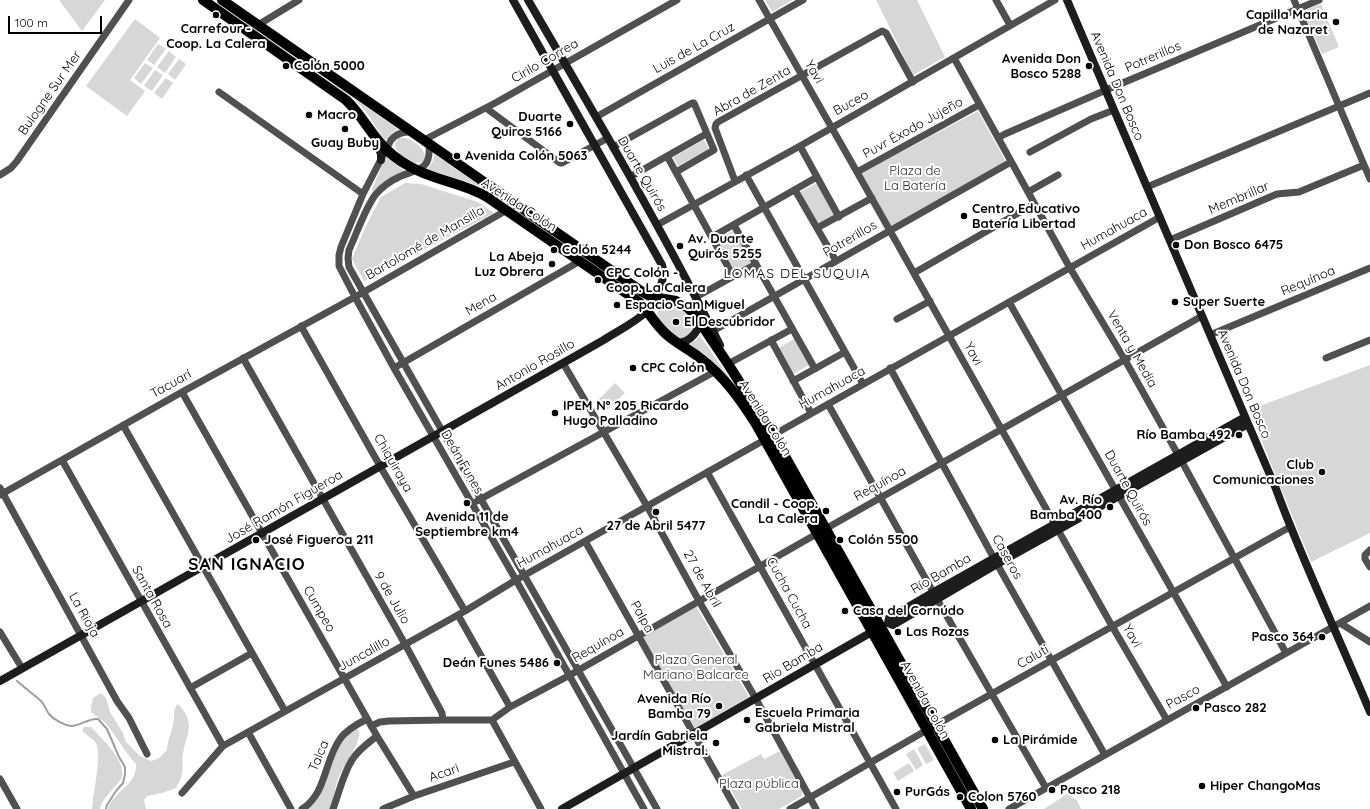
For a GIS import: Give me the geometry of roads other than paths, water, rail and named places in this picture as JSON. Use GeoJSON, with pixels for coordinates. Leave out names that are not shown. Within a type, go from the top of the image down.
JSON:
{"type":"FeatureCollection","features":[{"type":"Feature","properties":{"kind":"main road","name":"Avenida Colón"},"geometry":{"type":"LineString","coordinates":[[203,0],[346,100],[360,114],[386,150],[398,159],[417,171],[437,179],[470,188],[486,197],[639,302],[661,330],[716,371],[735,392],[769,437]]}},
{"type":"Feature","properties":{"kind":"main road","name":"Avenida Colón"},"geometry":{"type":"LineString","coordinates":[[222,0],[631,285],[645,294],[656,298],[672,300],[684,305],[702,319],[822,531],[880,627],[971,809]]}},
{"type":"Feature","properties":{"kind":"main road","name":"Duarte Quirós"},"geometry":{"type":"LineString","coordinates":[[513,0],[662,265],[664,274],[663,279],[656,298],[647,311]]}},
{"type":"Feature","properties":{"kind":"main road","name":"Duarte Quirós"},"geometry":{"type":"LineString","coordinates":[[528,0],[657,225],[696,297],[702,319],[713,331],[728,364]]}},
{"type":"Feature","properties":{"kind":"main road","name":"Avenida Don Bosco"},"geometry":{"type":"LineString","coordinates":[[1068,0],[1276,489],[1290,527],[1332,627],[1367,696],[1370,712]]}},
{"type":"Feature","properties":{"kind":"main road"},"geometry":{"type":"LineString","coordinates":[[374,134],[380,150],[381,160]]}},
{"type":"Feature","properties":{"kind":"main road","name":"Antonio Rosillo"},"geometry":{"type":"LineString","coordinates":[[433,437],[563,363],[638,318],[647,311]]}},
{"type":"Feature","properties":{"kind":"main road"},"geometry":{"type":"LineString","coordinates":[[678,343],[684,342],[692,337],[702,319]]}},
{"type":"Feature","properties":{"kind":"main road","name":"Río Bamba"},"geometry":{"type":"LineString","coordinates":[[880,627],[893,625],[936,595],[1246,420]]}},
{"type":"Feature","properties":{"kind":"main road","name":"José Ramón Figueroa"},"geometry":{"type":"LineString","coordinates":[[0,681],[322,498],[433,437]]}},
{"type":"Feature","properties":{"kind":"main road","name":"Rio Bamba"},"geometry":{"type":"LineString","coordinates":[[563,809],[880,627]]}},
{"type":"Feature","properties":{"kind":"main road","name":"Avenida Colón"},"geometry":{"type":"LineString","coordinates":[[931,727],[983,809]]}},
{"type":"Feature","properties":{"kind":"street","name":"Bulogne Sur Mer"},"geometry":{"type":"LineString","coordinates":[[0,176],[11,168],[17,161],[129,0]]}},
{"type":"Feature","properties":{"kind":"street"},"geometry":{"type":"LineString","coordinates":[[258,25],[300,0]]}},
{"type":"Feature","properties":{"kind":"street","name":"Cirilo Correa"},"geometry":{"type":"LineString","coordinates":[[426,142],[677,0]]}},
{"type":"Feature","properties":{"kind":"street","name":"Yavi"},"geometry":{"type":"LineString","coordinates":[[759,0],[1057,526],[1112,626],[1167,720]]}},
{"type":"Feature","properties":{"kind":"street","name":"Luis de La Cruz"},"geometry":{"type":"LineString","coordinates":[[596,117],[803,0]]}},
{"type":"Feature","properties":{"kind":"street"},"geometry":{"type":"LineString","coordinates":[[996,0],[1010,25]]}},
{"type":"Feature","properties":{"kind":"street","name":"Buceo"},"geometry":{"type":"LineString","coordinates":[[657,225],[832,128],[1055,0]]}},
{"type":"Feature","properties":{"kind":"street"},"geometry":{"type":"LineString","coordinates":[[1294,0],[1340,105],[1370,180]]}},
{"type":"Feature","properties":{"kind":"street","name":"Potrerillos"},"geometry":{"type":"LineString","coordinates":[[998,138],[1106,90],[1319,0]]}},
{"type":"Feature","properties":{"kind":"street","name":"Abra de Zenta"},"geometry":{"type":"LineString","coordinates":[[735,181],[715,128],[718,122],[882,31],[886,33],[913,82]]}},
{"type":"Feature","properties":{"kind":"street","name":"Venta y Media"},"geometry":{"type":"LineString","coordinates":[[954,58],[1070,268],[1125,360],[1180,457],[1286,653]]}},
{"type":"Feature","properties":{"kind":"street"},"geometry":{"type":"LineString","coordinates":[[219,92],[363,194]]}},
{"type":"Feature","properties":{"kind":"street","name":"Humahuaca"},"geometry":{"type":"LineString","coordinates":[[1147,187],[1370,92]]}},
{"type":"Feature","properties":{"kind":"street"},"geometry":{"type":"LineString","coordinates":[[613,147],[694,103],[713,151],[676,172]]}},
{"type":"Feature","properties":{"kind":"street","name":"Puvr Éxodo Jujeño"},"geometry":{"type":"LineString","coordinates":[[857,172],[979,105]]}},
{"type":"Feature","properties":{"kind":"street"},"geometry":{"type":"LineString","coordinates":[[486,108],[560,163],[608,138]]}},
{"type":"Feature","properties":{"kind":"street"},"geometry":{"type":"LineString","coordinates":[[1030,152],[1091,119],[1114,110]]}},
{"type":"Feature","properties":{"kind":"street","name":"Deán Funes"},"geometry":{"type":"LineString","coordinates":[[411,132],[396,134],[391,140],[363,194],[341,247],[339,266],[394,368],[570,675],[644,809]]}},
{"type":"Feature","properties":{"kind":"street"},"geometry":{"type":"LineString","coordinates":[[630,177],[706,134]]}},
{"type":"Feature","properties":{"kind":"street"},"geometry":{"type":"LineString","coordinates":[[417,171],[424,166],[428,159],[426,142]]}},
{"type":"Feature","properties":{"kind":"street"},"geometry":{"type":"LineString","coordinates":[[800,146],[838,217]]}},
{"type":"Feature","properties":{"kind":"street"},"geometry":{"type":"LineString","coordinates":[[667,156],[733,276]]}},
{"type":"Feature","properties":{"kind":"street","name":"Potrerillos"},"geometry":{"type":"LineString","coordinates":[[713,331],[1011,162]]}},
{"type":"Feature","properties":{"kind":"street","name":"Membrillar"},"geometry":{"type":"LineString","coordinates":[[1170,240],[1277,194],[1299,192],[1364,165]]}},
{"type":"Feature","properties":{"kind":"street","name":"Deán Funes"},"geometry":{"type":"LineString","coordinates":[[417,171],[394,180],[377,193],[370,203],[349,250],[349,267],[657,809]]}},
{"type":"Feature","properties":{"kind":"street"},"geometry":{"type":"LineString","coordinates":[[746,175],[863,384]]}},
{"type":"Feature","properties":{"kind":"street"},"geometry":{"type":"LineString","coordinates":[[1028,192],[1058,175]]}},
{"type":"Feature","properties":{"kind":"street"},"geometry":{"type":"LineString","coordinates":[[712,237],[817,177]]}},
{"type":"Feature","properties":{"kind":"street"},"geometry":{"type":"LineString","coordinates":[[794,190],[836,261]]}},
{"type":"Feature","properties":{"kind":"street"},"geometry":{"type":"LineString","coordinates":[[817,228],[872,198]]}},
{"type":"Feature","properties":{"kind":"street"},"geometry":{"type":"LineString","coordinates":[[914,273],[1034,204]]}},
{"type":"Feature","properties":{"kind":"street","name":"Bartolomé de Mansilla"},"geometry":{"type":"LineString","coordinates":[[355,297],[507,210]]}},
{"type":"Feature","properties":{"kind":"street","name":"Humahuaca"},"geometry":{"type":"LineString","coordinates":[[516,580],[1160,217]]}},
{"type":"Feature","properties":{"kind":"street"},"geometry":{"type":"LineString","coordinates":[[734,225],[815,369]]}},
{"type":"Feature","properties":{"kind":"street","name":"Mena"},"geometry":{"type":"LineString","coordinates":[[394,368],[580,261]]}},
{"type":"Feature","properties":{"kind":"street"},"geometry":{"type":"LineString","coordinates":[[696,297],[756,264]]}},
{"type":"Feature","properties":{"kind":"street","name":"Requínoa"},"geometry":{"type":"LineString","coordinates":[[1210,334],[1370,268]]}},
{"type":"Feature","properties":{"kind":"street","name":"Tacuarí"},"geometry":{"type":"LineString","coordinates":[[1,492],[62,460],[355,297]]}},
{"type":"Feature","properties":{"kind":"street"},"geometry":{"type":"LineString","coordinates":[[897,319],[930,301]]}},
{"type":"Feature","properties":{"kind":"street","name":"Duarte Quirós"},"geometry":{"type":"LineString","coordinates":[[1009,302],[1227,687]]}},
{"type":"Feature","properties":{"kind":"street","name":"Requínoa"},"geometry":{"type":"LineString","coordinates":[[570,675],[1202,316]]}},
{"type":"Feature","properties":{"kind":"street","name":"Chiquiraya"},"geometry":{"type":"LineString","coordinates":[[301,326],[462,613],[510,707]]}},
{"type":"Feature","properties":{"kind":"street"},"geometry":{"type":"LineString","coordinates":[[728,364],[792,328]]}},
{"type":"Feature","properties":{"kind":"street"},"geometry":{"type":"LineString","coordinates":[[771,340],[811,413]]}},
{"type":"Feature","properties":{"kind":"street"},"geometry":{"type":"LineString","coordinates":[[1326,358],[1370,340]]}},
{"type":"Feature","properties":{"kind":"street"},"geometry":{"type":"LineString","coordinates":[[793,381],[845,352]]}},
{"type":"Feature","properties":{"kind":"street","name":"9 de Julio"},"geometry":{"type":"LineString","coordinates":[[243,358],[405,644],[442,713],[443,720]]}},
{"type":"Feature","properties":{"kind":"street","name":"27 de Abril"},"geometry":{"type":"LineString","coordinates":[[563,363],[647,506],[816,809]]}},
{"type":"Feature","properties":{"kind":"street","name":"Caseros"},"geometry":{"type":"LineString","coordinates":[[890,368],[1105,755]]}},
{"type":"Feature","properties":{"kind":"street"},"geometry":{"type":"LineString","coordinates":[[471,504],[716,371]]}},
{"type":"Feature","properties":{"kind":"street","name":"Cumpeo"},"geometry":{"type":"LineString","coordinates":[[182,392],[371,726],[414,796]]}},
{"type":"Feature","properties":{"kind":"street"},"geometry":{"type":"LineString","coordinates":[[828,404],[1046,788]]}},
{"type":"Feature","properties":{"kind":"street"},"geometry":{"type":"LineString","coordinates":[[123,425],[286,711]]}},
{"type":"Feature","properties":{"kind":"street","name":"Santa Rosa"},"geometry":{"type":"LineString","coordinates":[[62,460],[223,746]]}},
{"type":"Feature","properties":{"kind":"street","name":"Cucha Cucha"},"geometry":{"type":"LineString","coordinates":[[707,472],[896,809]]}},
{"type":"Feature","properties":{"kind":"street","name":"La Rioja"},"geometry":{"type":"LineString","coordinates":[[1,492],[117,701],[129,718],[147,754]]}},
{"type":"Feature","properties":{"kind":"street","name":"Caluti"},"geometry":{"type":"LineString","coordinates":[[790,809],[931,727],[1290,527]]}},
{"type":"Feature","properties":{"kind":"street","name":"Palpa"},"geometry":{"type":"LineString","coordinates":[[585,540],[736,809]]}},
{"type":"Feature","properties":{"kind":"street"},"geometry":{"type":"LineString","coordinates":[[1370,550],[1365,555],[1365,559],[1370,567]]}},
{"type":"Feature","properties":{"kind":"street","name":"Juncalillo"},"geometry":{"type":"LineString","coordinates":[[182,793],[223,746],[462,613],[516,580]]}},
{"type":"Feature","properties":{"kind":"street","name":"Pasco"},"geometry":{"type":"LineString","coordinates":[[1009,809],[1370,606]]}},
{"type":"Feature","properties":{"kind":"street"},"geometry":{"type":"LineString","coordinates":[[1340,623],[1370,642]]}},
{"type":"Feature","properties":{"kind":"street"},"geometry":{"type":"LineString","coordinates":[[0,632],[22,668]]}},
{"type":"Feature","properties":{"kind":"street"},"geometry":{"type":"LineString","coordinates":[[190,688],[252,653]]}},
{"type":"Feature","properties":{"kind":"street"},"geometry":{"type":"LineString","coordinates":[[371,726],[380,722],[389,721],[492,720],[510,707],[570,675]]}},
{"type":"Feature","properties":{"kind":"street","name":"Talca"},"geometry":{"type":"LineString","coordinates":[[302,809],[308,805],[317,794],[334,747],[352,728],[367,719]]}},
{"type":"Feature","properties":{"kind":"street"},"geometry":{"type":"LineString","coordinates":[[492,720],[541,809]]}},
{"type":"Feature","properties":{"kind":"street"},"geometry":{"type":"LineString","coordinates":[[248,732],[291,809]]}},
{"type":"Feature","properties":{"kind":"street"},"geometry":{"type":"LineString","coordinates":[[333,809],[353,759],[360,750],[377,736]]}},
{"type":"Feature","properties":{"kind":"street","name":"Acari"},"geometry":{"type":"LineString","coordinates":[[383,809],[414,796],[514,762]]}},
{"type":"Feature","properties":{"kind":"street"},"geometry":{"type":"LineString","coordinates":[[0,779],[17,809]]}},
{"type":"Feature","properties":{"kind":"waterway"},"geometry":{"type":"LineString","coordinates":[[17,681],[41,701],[49,714],[59,722],[71,726],[98,719],[107,729],[125,767],[125,774],[123,783],[116,791],[106,809]]}},
{"type":"Feature","properties":{"kind":"place","name":"Carrefour - Coop. La Calera"},"geometry":{"type":"Point","coordinates":[216,15]}},
{"type":"Feature","properties":{"kind":"place","name":"Capilla Maria de Nazaret"},"geometry":{"type":"Point","coordinates":[1336,22]}},
{"type":"Feature","properties":{"kind":"place","name":"Colón 5000"},"geometry":{"type":"Point","coordinates":[286,66]}},
{"type":"Feature","properties":{"kind":"place","name":"Avenida Don Bosco 5288"},"geometry":{"type":"Point","coordinates":[1089,66]}},
{"type":"Feature","properties":{"kind":"place","name":"Macro"},"geometry":{"type":"Point","coordinates":[309,115]}},
{"type":"Feature","properties":{"kind":"place","name":"Duarte Quiros 5166"},"geometry":{"type":"Point","coordinates":[570,124]}},
{"type":"Feature","properties":{"kind":"place","name":"Guay Buby"},"geometry":{"type":"Point","coordinates":[345,129]}},
{"type":"Feature","properties":{"kind":"place","name":"Avenida Colón 5063"},"geometry":{"type":"Point","coordinates":[457,156]}},
{"type":"Feature","properties":{"kind":"place","name":"Centro Educativo Batería Libertad"},"geometry":{"type":"Point","coordinates":[964,216]}},
{"type":"Feature","properties":{"kind":"place","name":"Don Bosco 6475"},"geometry":{"type":"Point","coordinates":[1176,245]}},
{"type":"Feature","properties":{"kind":"place","name":"Av. Duarte Quirós 5255"},"geometry":{"type":"Point","coordinates":[680,246]}},
{"type":"Feature","properties":{"kind":"place","name":"Colón 5244"},"geometry":{"type":"Point","coordinates":[554,250]}},
{"type":"Feature","properties":{"kind":"place","name":"La Abeja Luz Obrera"},"geometry":{"type":"Point","coordinates":[552,264]}},
{"type":"Feature","properties":{"kind":"place","name":"CPC Colón - Coop. La Calera"},"geometry":{"type":"Point","coordinates":[598,280]}},
{"type":"Feature","properties":{"kind":"place","name":"Super Suerte"},"geometry":{"type":"Point","coordinates":[1175,302]}},
{"type":"Feature","properties":{"kind":"place","name":"Espacio San Miguel"},"geometry":{"type":"Point","coordinates":[617,305]}},
{"type":"Feature","properties":{"kind":"place","name":"El Descubridor"},"geometry":{"type":"Point","coordinates":[676,322]}},
{"type":"Feature","properties":{"kind":"place","name":"CPC Colón"},"geometry":{"type":"Point","coordinates":[633,368]}},
{"type":"Feature","properties":{"kind":"place","name":"IPEM Nº 205 Ricardo Hugo Palladino"},"geometry":{"type":"Point","coordinates":[555,413]}},
{"type":"Feature","properties":{"kind":"place","name":"Río Bamba 492"},"geometry":{"type":"Point","coordinates":[1239,435]}},
{"type":"Feature","properties":{"kind":"place","name":"Club Comunicaciones"},"geometry":{"type":"Point","coordinates":[1322,472]}},
{"type":"Feature","properties":{"kind":"place","name":"Avenida 11 de Septiembre km4"},"geometry":{"type":"Point","coordinates":[467,503]}},
{"type":"Feature","properties":{"kind":"place","name":"Av. Río Bamba 400"},"geometry":{"type":"Point","coordinates":[1110,507]}},
{"type":"Feature","properties":{"kind":"place","name":"Candil - Coop. La Calera"},"geometry":{"type":"Point","coordinates":[826,511]}},
{"type":"Feature","properties":{"kind":"place","name":"27 de Abril 5477"},"geometry":{"type":"Point","coordinates":[656,512]}},
{"type":"Feature","properties":{"kind":"place","name":"José Figueroa 211"},"geometry":{"type":"Point","coordinates":[256,540]}},
{"type":"Feature","properties":{"kind":"place","name":"Colón 5500"},"geometry":{"type":"Point","coordinates":[840,540]}},
{"type":"Feature","properties":{"kind":"place","name":"Casa del Cornúdo"},"geometry":{"type":"Point","coordinates":[845,611]}},
{"type":"Feature","properties":{"kind":"place","name":"Las Rozas"},"geometry":{"type":"Point","coordinates":[898,632]}},
{"type":"Feature","properties":{"kind":"place","name":"Pasco 364"},"geometry":{"type":"Point","coordinates":[1322,637]}},
{"type":"Feature","properties":{"kind":"place","name":"Deán Funes 5486"},"geometry":{"type":"Point","coordinates":[557,663]}},
{"type":"Feature","properties":{"kind":"place","name":"Avenida Río Bamba 79"},"geometry":{"type":"Point","coordinates":[719,706]}},
{"type":"Feature","properties":{"kind":"place","name":"Pasco 282"},"geometry":{"type":"Point","coordinates":[1196,708]}},
{"type":"Feature","properties":{"kind":"place","name":"Escuela Primaria Gabriela Mistral"},"geometry":{"type":"Point","coordinates":[747,720]}},
{"type":"Feature","properties":{"kind":"place","name":"La Pirámide"},"geometry":{"type":"Point","coordinates":[995,740]}},
{"type":"Feature","properties":{"kind":"place","name":"Jardín Gabriela Mistral."},"geometry":{"type":"Point","coordinates":[716,743]}},
{"type":"Feature","properties":{"kind":"place","name":"Hiper ChangoMas"},"geometry":{"type":"Point","coordinates":[1202,786]}},
{"type":"Feature","properties":{"kind":"place","name":"Pasco 218"},"geometry":{"type":"Point","coordinates":[1052,790]}},
{"type":"Feature","properties":{"kind":"place","name":"PurGás"},"geometry":{"type":"Point","coordinates":[897,792]}},
{"type":"Feature","properties":{"kind":"place","name":"Colon 5760"},"geometry":{"type":"Point","coordinates":[960,797]}},
{"type":"Feature","properties":{"kind":"district","name":"LOMAS DEL SUQUIA"},"geometry":{"type":"Point","coordinates":[797,274]}},
{"type":"Feature","properties":{"kind":"district","name":"SAN IGNACIO"},"geometry":{"type":"Point","coordinates":[247,565]}},
{"type":"Feature","properties":{"kind":"park label","name":"Plaza de La Batería"},"geometry":{"type":"Point","coordinates":[915,178]}},
{"type":"Feature","properties":{"kind":"park label","name":"Plaza General Mariano Balcarce"},"geometry":{"type":"Point","coordinates":[696,668]}},
{"type":"Feature","properties":{"kind":"park label","name":"Plaza pública"},"geometry":{"type":"Point","coordinates":[759,784]}}]}
